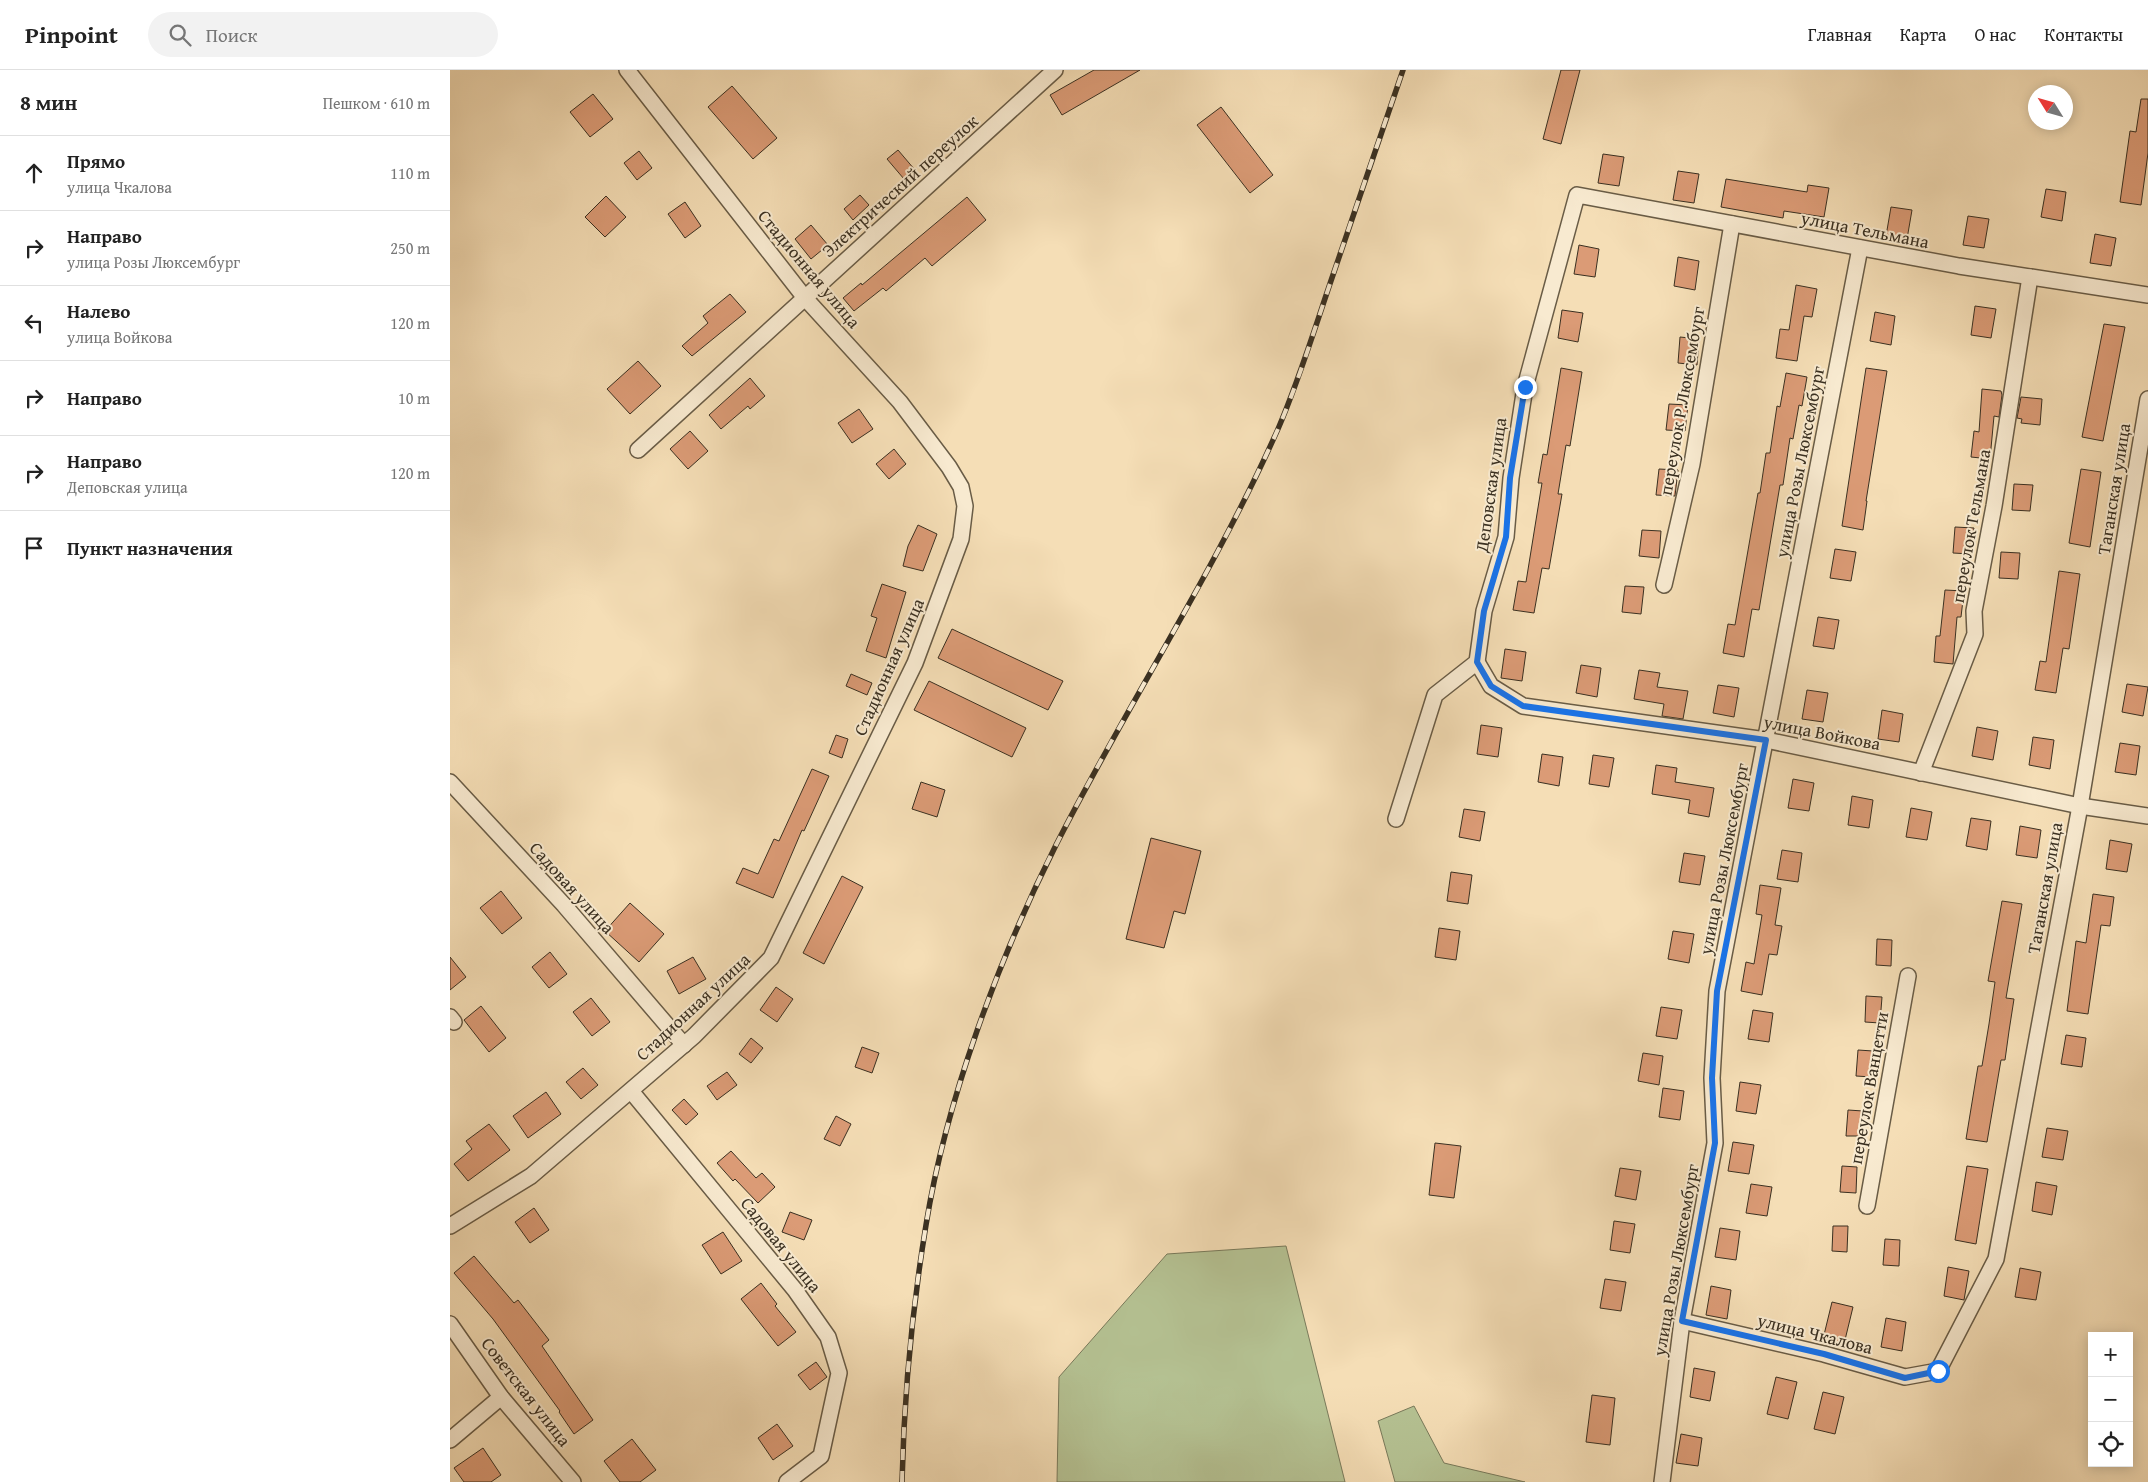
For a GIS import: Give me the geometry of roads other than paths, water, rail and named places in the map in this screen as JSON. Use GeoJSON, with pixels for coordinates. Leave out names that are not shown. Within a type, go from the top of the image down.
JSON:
{"type":"FeatureCollection","features":[{"type":"Feature","properties":{"kind":"street","name":"Стадионная улица"},"geometry":{"type":"LineString","coordinates":[[450,1226],[531,1176],[684,1045],[771,958],[915,663],[961,539],[965,506],[961,486],[949,467],[900,402],[805,298],[627,70]]}},
{"type":"Feature","properties":{"kind":"street","name":"Электрический переулок"},"geometry":{"type":"LineString","coordinates":[[638,450],[1055,70]]}},
{"type":"Feature","properties":{"kind":"street","name":"улица Тельмана"},"geometry":{"type":"LineString","coordinates":[[1577,195],[1860,248],[2148,295]]}},
{"type":"Feature","properties":{"kind":"street","name":"Деповская улица"},"geometry":{"type":"LineString","coordinates":[[1477,662],[1484,611],[1506,537],[1510,478],[1525,387],[1577,195]]}},
{"type":"Feature","properties":{"kind":"street","name":"переулок Р.Люксембург"},"geometry":{"type":"LineString","coordinates":[[1664,585],[1692,464],[1732,224]]}},
{"type":"Feature","properties":{"kind":"street","name":"улица Розы Люксембург"},"geometry":{"type":"LineString","coordinates":[[1662,1482],[1682,1321],[1715,1143],[1712,1078],[1717,991],[1860,248]]}},
{"type":"Feature","properties":{"kind":"street","name":"переулок Тельмана"},"geometry":{"type":"LineString","coordinates":[[1921,773],[1975,634],[1974,611],[1994,506],[2030,277]]}},
{"type":"Feature","properties":{"kind":"street","name":"Таганская улица"},"geometry":{"type":"LineString","coordinates":[[1938,1371],[1996,1259],[2080,806],[2148,399]]}},
{"type":"Feature","properties":{"kind":"street","name":"улица Войкова"},"geometry":{"type":"LineString","coordinates":[[1477,662],[1491,686],[1523,706],[1766,740],[2080,806],[2148,816]]}},
{"type":"Feature","properties":{"kind":"street"},"geometry":{"type":"LineString","coordinates":[[1396,819],[1435,695],[1477,662]]}},
{"type":"Feature","properties":{"kind":"street","name":"Садовая улица"},"geometry":{"type":"LineString","coordinates":[[450,782],[564,905],[684,1045]]}},
{"type":"Feature","properties":{"kind":"street","name":"переулок Ванцетти"},"geometry":{"type":"LineString","coordinates":[[1867,1206],[1908,976]]}},
{"type":"Feature","properties":{"kind":"street","name":"Садовая улица"},"geometry":{"type":"LineString","coordinates":[[631,1090],[795,1290],[828,1337],[839,1373],[821,1456],[787,1482]]}},
{"type":"Feature","properties":{"kind":"street","name":"улица Чкалова"},"geometry":{"type":"LineString","coordinates":[[1682,1321],[1824,1354],[1905,1378],[1938,1371]]}},
{"type":"Feature","properties":{"kind":"street","name":"Советская улица"},"geometry":{"type":"LineString","coordinates":[[450,1324],[501,1397],[573,1482]]}},
{"type":"Feature","properties":{"kind":"street"},"geometry":{"type":"LineString","coordinates":[[450,1440],[501,1397]]}},
{"type":"Feature","properties":{"kind":"railway"},"geometry":{"type":"LineString","coordinates":[[902,1482],[910,1353],[926,1225],[947,1129],[977,1030],[1014,934],[1056,845],[1226,535],[1278,429],[1301,371],[1403,70]]}}]}
